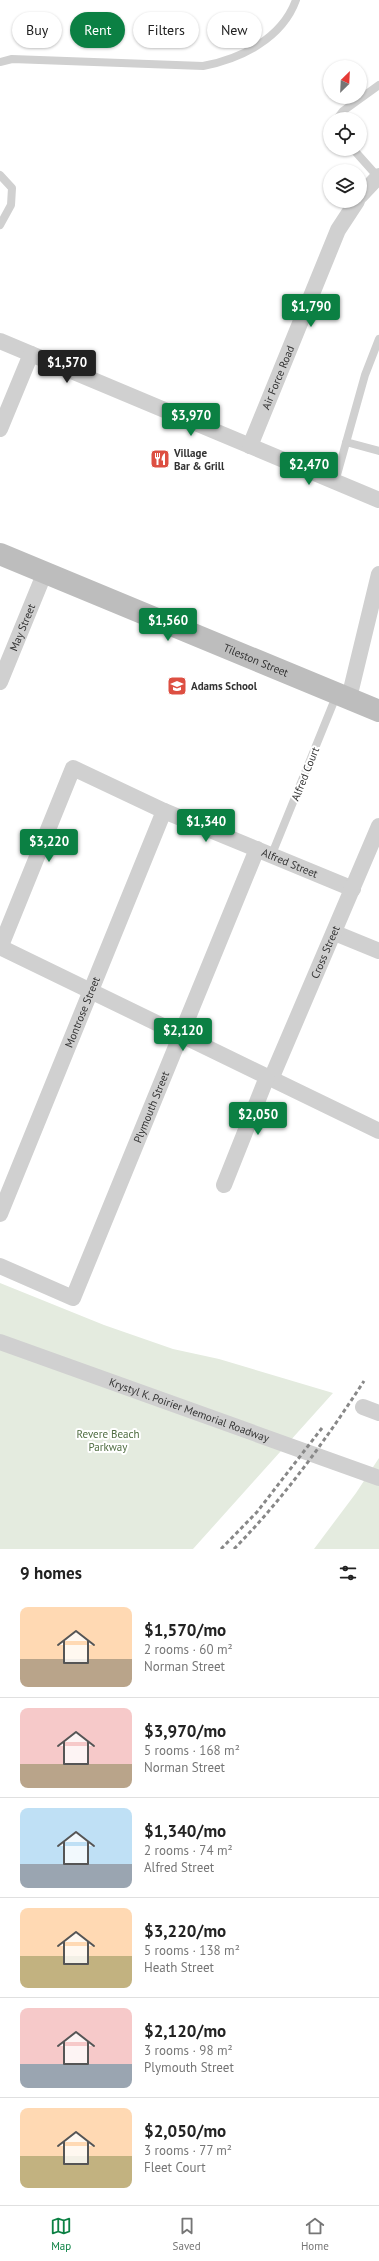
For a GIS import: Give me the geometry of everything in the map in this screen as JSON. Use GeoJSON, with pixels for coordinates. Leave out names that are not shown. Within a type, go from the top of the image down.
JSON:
{"type":"FeatureCollection","features":[{"type":"Feature","properties":{"kind":"main road","name":"Tileston Street"},"geometry":{"type":"LineString","coordinates":[[0,554],[379,711]]}},
{"type":"Feature","properties":{"kind":"street"},"geometry":{"type":"LineString","coordinates":[[367,188],[378,176]]}},
{"type":"Feature","properties":{"kind":"street","name":"Air Force Road"},"geometry":{"type":"LineString","coordinates":[[250,446],[338,230],[352,208]]}},
{"type":"Feature","properties":{"kind":"street"},"geometry":{"type":"LineString","coordinates":[[0,341],[379,500]]}},
{"type":"Feature","properties":{"kind":"street"},"geometry":{"type":"LineString","coordinates":[[0,429],[32,354]]}},
{"type":"Feature","properties":{"kind":"street","name":"May Street"},"geometry":{"type":"LineString","coordinates":[[0,682],[45,572]]}},
{"type":"Feature","properties":{"kind":"street"},"geometry":{"type":"LineString","coordinates":[[343,696],[379,574]]}},
{"type":"Feature","properties":{"kind":"street","name":"Alfred Street"},"geometry":{"type":"LineString","coordinates":[[0,948],[72,768],[164,811],[353,889]]}},
{"type":"Feature","properties":{"kind":"street","name":"Montrose Street"},"geometry":{"type":"LineString","coordinates":[[0,1214],[164,811]]}},
{"type":"Feature","properties":{"kind":"street","name":"Cross Street"},"geometry":{"type":"LineString","coordinates":[[224,1185],[269,1078],[335,933],[379,826]]}},
{"type":"Feature","properties":{"kind":"street","name":"Plymouth Street"},"geometry":{"type":"LineString","coordinates":[[0,1266],[73,1298],[181,1035],[265,852]]}},
{"type":"Feature","properties":{"kind":"street"},"geometry":{"type":"LineString","coordinates":[[335,933],[379,951]]}},
{"type":"Feature","properties":{"kind":"street"},"geometry":{"type":"LineString","coordinates":[[0,948],[379,1131]]}},
{"type":"Feature","properties":{"kind":"street","name":"Krystyl K. Poirier Memorial Roadway"},"geometry":{"type":"LineString","coordinates":[[0,1342],[379,1478]]}},
{"type":"Feature","properties":{"kind":"street"},"geometry":{"type":"LineString","coordinates":[[363,1407],[379,1413]]}},
{"type":"Feature","properties":{"kind":"lane"},"geometry":{"type":"LineString","coordinates":[[0,62],[12,58],[209,65],[240,56],[265,40],[284,23],[296,0]]}},
{"type":"Feature","properties":{"kind":"lane"},"geometry":{"type":"LineString","coordinates":[[342,112],[379,85]]}},
{"type":"Feature","properties":{"kind":"lane"},"geometry":{"type":"LineString","coordinates":[[359,156],[378,176]]}},
{"type":"Feature","properties":{"kind":"lane"},"geometry":{"type":"LineString","coordinates":[[0,175],[12,188],[11,205],[0,224]]}},
{"type":"Feature","properties":{"kind":"lane"},"geometry":{"type":"LineString","coordinates":[[335,482],[365,375],[379,339]]}},
{"type":"Feature","properties":{"kind":"lane"},"geometry":{"type":"LineString","coordinates":[[346,442],[379,451]]}},
{"type":"Feature","properties":{"kind":"lane","name":"Alfred Court"},"geometry":{"type":"LineString","coordinates":[[265,852],[343,696]]}},
{"type":"Feature","properties":{"kind":"green space","name":"Revere Beach Parkway"},"geometry":{"type":"Polygon","coordinates":[[[0,1283],[104,1325],[173,1349],[219,1359],[333,1393],[193,1549],[0,1549],[0,1283]]]}},
{"type":"Feature","properties":{"kind":"green space"},"geometry":{"type":"Polygon","coordinates":[[[379,1458],[379,1549],[314,1549],[356,1493],[379,1458]]]}},
{"type":"Feature","properties":{"kind":"railway"},"geometry":{"type":"LineString","coordinates":[[234,1549],[287,1489],[364,1381]]}},
{"type":"Feature","properties":{"kind":"railway"},"geometry":{"type":"LineString","coordinates":[[221,1549],[257,1512],[322,1428]]}},
{"type":"Feature","properties":{"kind":"place","name":"Village Bar & Grill"},"geometry":{"type":"Point","coordinates":[160,459]}},
{"type":"Feature","properties":{"kind":"place","name":"Adams School"},"geometry":{"type":"Point","coordinates":[177,686]}}]}
